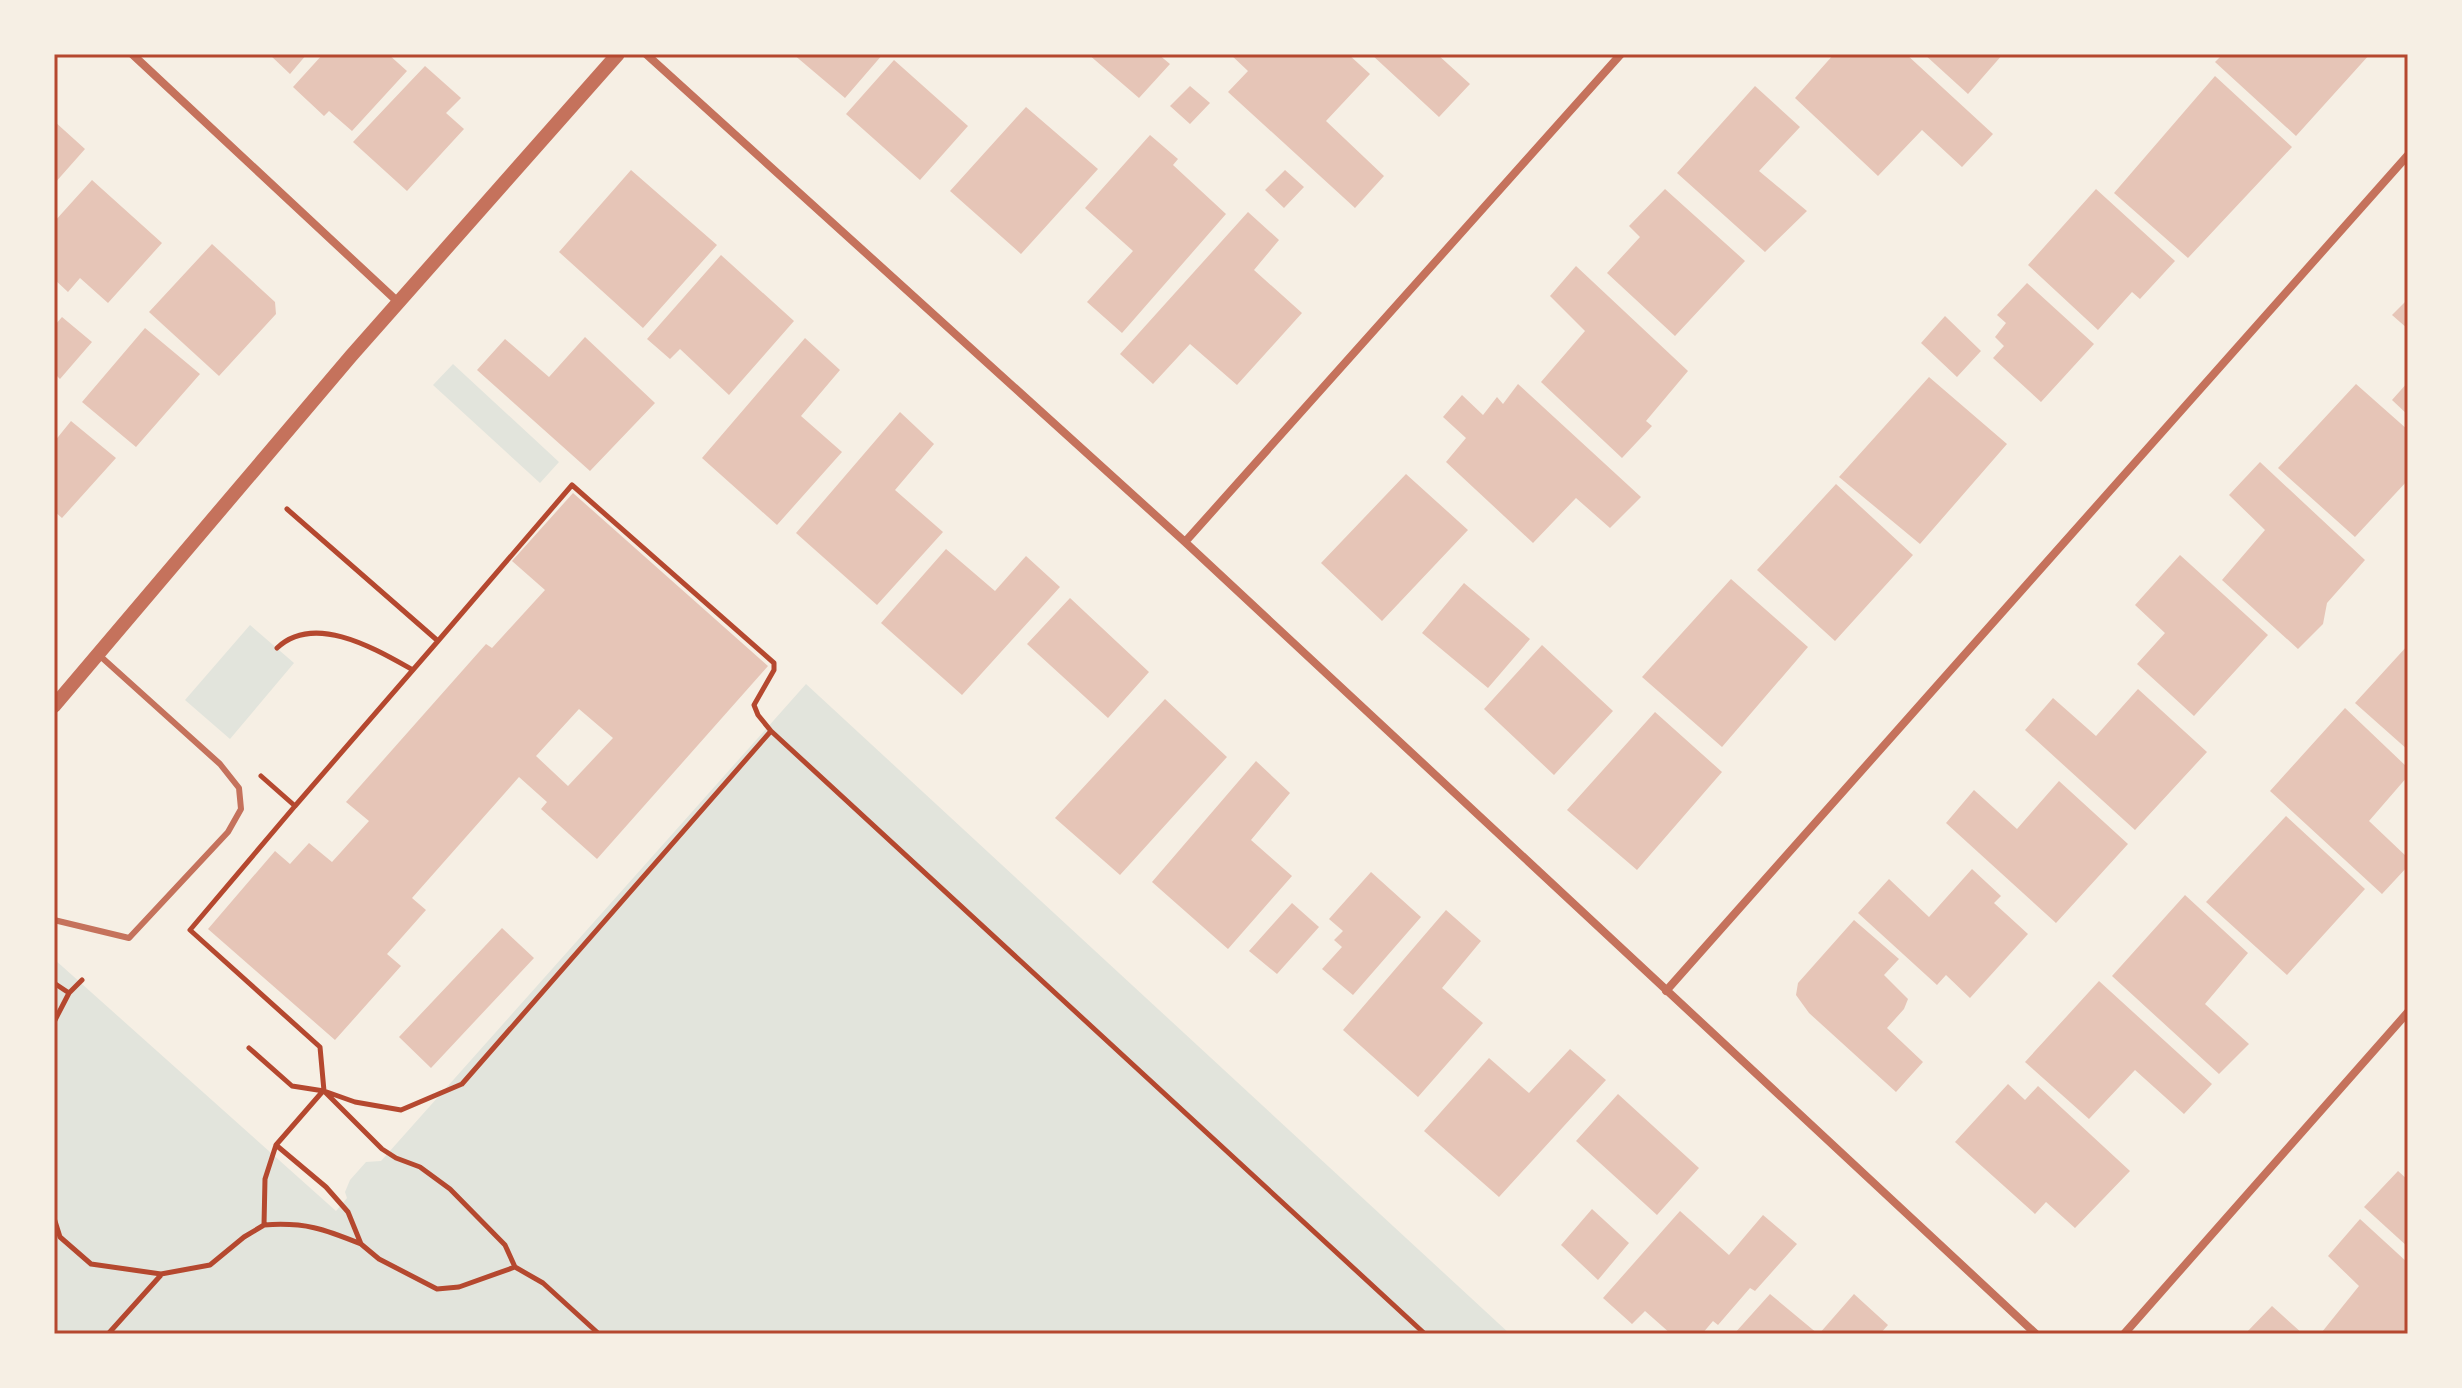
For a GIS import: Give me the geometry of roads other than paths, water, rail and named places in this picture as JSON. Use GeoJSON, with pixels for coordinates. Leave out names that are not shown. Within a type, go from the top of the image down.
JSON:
{"type":"FeatureCollection","features":[{"type":"Feature","properties":{"kind":"street"},"geometry":{"type":"LineString","coordinates":[[132,54],[398,302]]}},
{"type":"Feature","properties":{"kind":"street"},"geometry":{"type":"LineString","coordinates":[[54,706],[398,302],[618,54]]}},
{"type":"Feature","properties":{"kind":"street"},"geometry":{"type":"LineString","coordinates":[[646,54],[1185,542],[2036,1334]]}},
{"type":"Feature","properties":{"kind":"street"},"geometry":{"type":"LineString","coordinates":[[1185,542],[1621,54]]}},
{"type":"Feature","properties":{"kind":"street"},"geometry":{"type":"LineString","coordinates":[[1666,991],[2408,155]]}},
{"type":"Feature","properties":{"kind":"street"},"geometry":{"type":"LineString","coordinates":[[2124,1334],[2408,1012]]}},
{"type":"Feature","properties":{"kind":"lane"},"geometry":{"type":"LineString","coordinates":[[54,920],[129,938],[228,832],[241,809],[239,788],[220,764],[99,655]]}}]}
